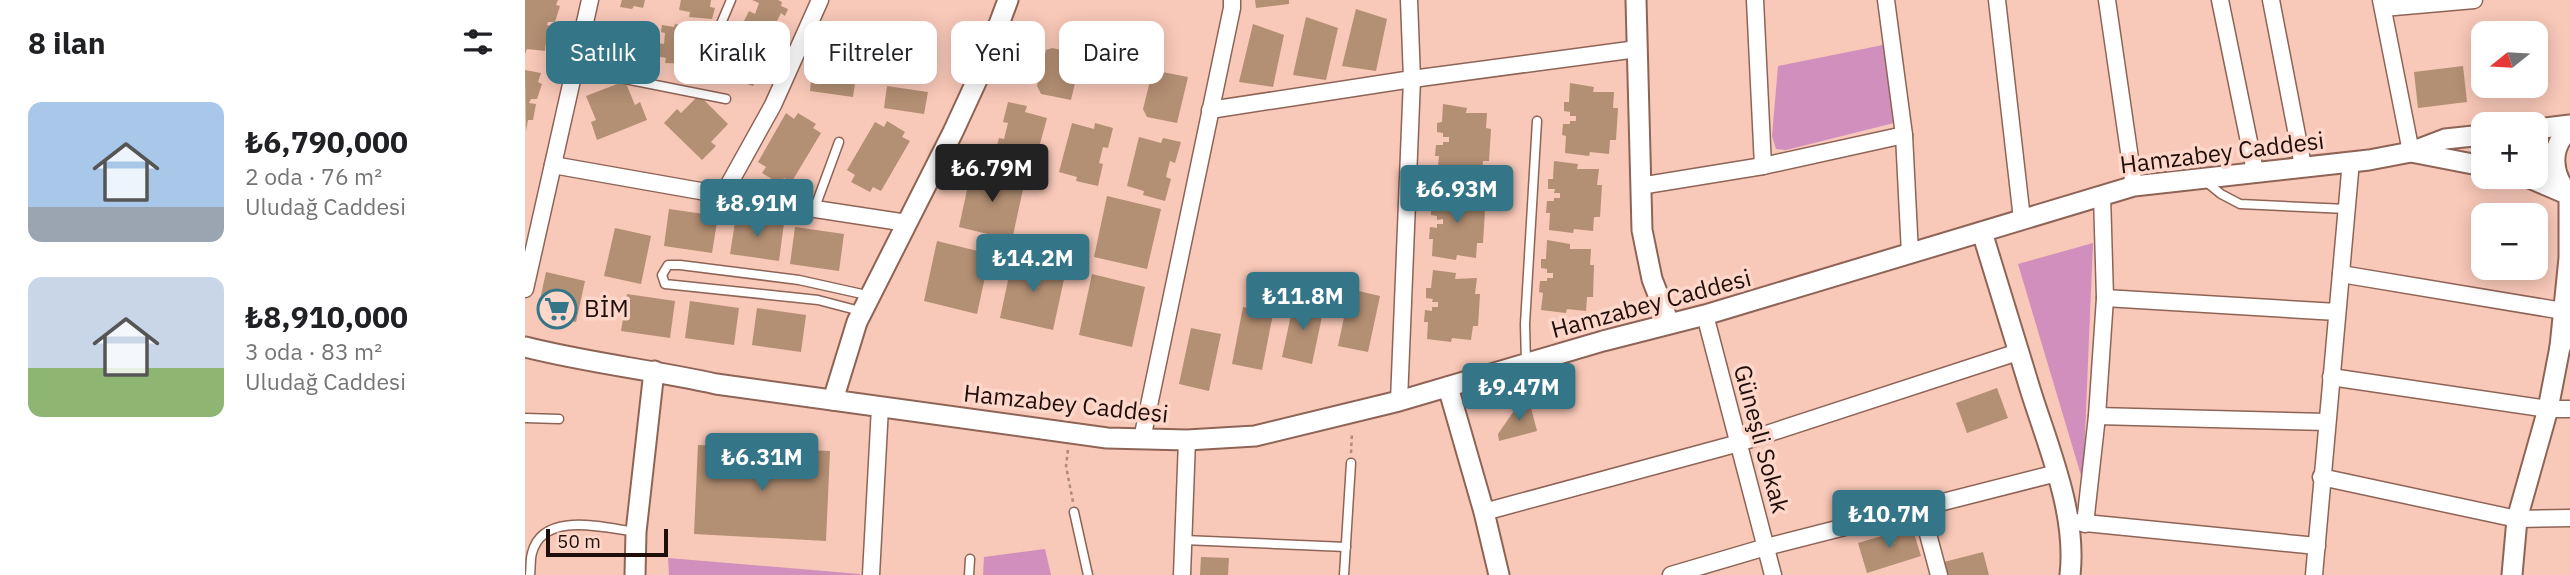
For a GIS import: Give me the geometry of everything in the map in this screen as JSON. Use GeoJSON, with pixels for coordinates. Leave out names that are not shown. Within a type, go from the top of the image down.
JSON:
{"type":"FeatureCollection","features":[{"type":"Feature","properties":{"kind":"street"},"geometry":{"type":"LineString","coordinates":[[585,21],[590,0]]}},
{"type":"Feature","properties":{"kind":"street"},"geometry":{"type":"LineString","coordinates":[[723,195],[773,105],[820,0]]}},
{"type":"Feature","properties":{"kind":"street"},"geometry":{"type":"LineString","coordinates":[[833,400],[867,303],[983,67],[1008,0]]}},
{"type":"Feature","properties":{"kind":"street"},"geometry":{"type":"LineString","coordinates":[[1142,439],[1232,0]]}},
{"type":"Feature","properties":{"kind":"street"},"geometry":{"type":"LineString","coordinates":[[1399,401],[1412,79],[1409,0]]}},
{"type":"Feature","properties":{"kind":"street"},"geometry":{"type":"LineString","coordinates":[[1636,0],[1642,230],[1652,279],[1669,323]]}},
{"type":"Feature","properties":{"kind":"street"},"geometry":{"type":"LineString","coordinates":[[1755,0],[1763,166]]}},
{"type":"Feature","properties":{"kind":"street"},"geometry":{"type":"LineString","coordinates":[[1886,0],[1903,135],[1910,254]]}},
{"type":"Feature","properties":{"kind":"street"},"geometry":{"type":"LineString","coordinates":[[1997,0],[2022,219]]}},
{"type":"Feature","properties":{"kind":"street"},"geometry":{"type":"LineString","coordinates":[[2106,0],[2134,186]]}},
{"type":"Feature","properties":{"kind":"street"},"geometry":{"type":"LineString","coordinates":[[2220,0],[2255,171]]}},
{"type":"Feature","properties":{"kind":"street"},"geometry":{"type":"LineString","coordinates":[[2271,0],[2303,166]]}},
{"type":"Feature","properties":{"kind":"street"},"geometry":{"type":"LineString","coordinates":[[2411,152],[2382,4],[2474,0]]}},
{"type":"Feature","properties":{"kind":"street"},"geometry":{"type":"LineString","coordinates":[[1210,110],[1412,79],[1637,49]]}},
{"type":"Feature","properties":{"kind":"street"},"geometry":{"type":"LineString","coordinates":[[525,289],[572,84]]}},
{"type":"Feature","properties":{"kind":"street"},"geometry":{"type":"LineString","coordinates":[[2548,128],[2570,127]]}},
{"type":"Feature","properties":{"kind":"street"},"geometry":{"type":"LineString","coordinates":[[2512,575],[2517,519],[2548,409],[2567,320],[2570,195],[2560,184],[2555,172],[2554,158],[2558,144],[2570,127]]}},
{"type":"Feature","properties":{"kind":"street"},"geometry":{"type":"LineString","coordinates":[[1640,186],[1763,166],[1903,135]]}},
{"type":"Feature","properties":{"kind":"street"},"geometry":{"type":"LineString","coordinates":[[2411,152],[2445,139],[2471,136]]}},
{"type":"Feature","properties":{"kind":"street"},"geometry":{"type":"LineString","coordinates":[[2411,152],[2471,164]]}},
{"type":"Feature","properties":{"kind":"street","name":"Hamzabey Caddesi"},"geometry":{"type":"LineString","coordinates":[[525,347],[563,357],[716,384],[1107,438],[1187,440],[1255,436],[1399,401],[1705,315],[2134,186],[2411,152]]}},
{"type":"Feature","properties":{"kind":"street"},"geometry":{"type":"LineString","coordinates":[[2314,575],[2351,161]]}},
{"type":"Feature","properties":{"kind":"street"},"geometry":{"type":"LineString","coordinates":[[553,165],[814,210],[907,223]]}},
{"type":"Feature","properties":{"kind":"street"},"geometry":{"type":"LineString","coordinates":[[2548,186],[2570,195]]}},
{"type":"Feature","properties":{"kind":"street"},"geometry":{"type":"LineString","coordinates":[[2068,574],[2097,416],[2105,298],[2102,195]]}},
{"type":"Feature","properties":{"kind":"street"},"geometry":{"type":"LineString","coordinates":[[1982,232],[2057,474],[2076,522]]}},
{"type":"Feature","properties":{"kind":"street"},"geometry":{"type":"LineString","coordinates":[[2341,274],[2567,320]]}},
{"type":"Feature","properties":{"kind":"street"},"geometry":{"type":"LineString","coordinates":[[2105,298],[2337,312]]}},
{"type":"Feature","properties":{"kind":"street","name":"Güneşli Sokak"},"geometry":{"type":"LineString","coordinates":[[1705,315],[1773,575]]}},
{"type":"Feature","properties":{"kind":"street"},"geometry":{"type":"LineString","coordinates":[[1484,512],[1739,443],[2018,352]]}},
{"type":"Feature","properties":{"kind":"street"},"geometry":{"type":"LineString","coordinates":[[635,575],[636,532],[654,371]]}},
{"type":"Feature","properties":{"kind":"street"},"geometry":{"type":"LineString","coordinates":[[2331,377],[2548,409],[2570,409]]}},
{"type":"Feature","properties":{"kind":"street"},"geometry":{"type":"LineString","coordinates":[[1448,387],[1499,575]]}},
{"type":"Feature","properties":{"kind":"street"},"geometry":{"type":"LineString","coordinates":[[871,575],[880,407]]}},
{"type":"Feature","properties":{"kind":"street"},"geometry":{"type":"LineString","coordinates":[[2097,416],[2327,422]]}},
{"type":"Feature","properties":{"kind":"street"},"geometry":{"type":"LineString","coordinates":[[1182,575],[1187,440]]}},
{"type":"Feature","properties":{"kind":"street"},"geometry":{"type":"LineString","coordinates":[[1671,575],[1766,547],[2057,474]]}},
{"type":"Feature","properties":{"kind":"street"},"geometry":{"type":"LineString","coordinates":[[2321,477],[2517,519],[2570,518]]}},
{"type":"Feature","properties":{"kind":"street"},"geometry":{"type":"LineString","coordinates":[[1921,508],[1939,575]]}},
{"type":"Feature","properties":{"kind":"street"},"geometry":{"type":"LineString","coordinates":[[2076,522],[2317,546]]}},
{"type":"Feature","properties":{"kind":"lane"},"geometry":{"type":"LineString","coordinates":[[722,21],[731,0]]}},
{"type":"Feature","properties":{"kind":"lane"},"geometry":{"type":"LineString","coordinates":[[650,84],[726,99]]}},
{"type":"Feature","properties":{"kind":"lane"},"geometry":{"type":"LineString","coordinates":[[1526,364],[1525,324],[1537,121]]}},
{"type":"Feature","properties":{"kind":"lane"},"geometry":{"type":"LineString","coordinates":[[814,210],[839,142]]}},
{"type":"Feature","properties":{"kind":"lane"},"geometry":{"type":"LineString","coordinates":[[2202,178],[2221,194],[2240,204],[2347,209]]}},
{"type":"Feature","properties":{"kind":"lane"},"geometry":{"type":"LineString","coordinates":[[668,265],[680,265],[799,281],[867,303],[665,284],[662,275],[668,265]]}},
{"type":"Feature","properties":{"kind":"lane"},"geometry":{"type":"LineString","coordinates":[[525,418],[559,419]]}},
{"type":"Feature","properties":{"kind":"lane"},"geometry":{"type":"LineString","coordinates":[[1344,575],[1351,463]]}},
{"type":"Feature","properties":{"kind":"lane"},"geometry":{"type":"LineString","coordinates":[[1074,512],[1088,575]]}},
{"type":"Feature","properties":{"kind":"lane"},"geometry":{"type":"LineString","coordinates":[[530,575],[532,551],[542,535],[555,528],[578,524],[636,532]]}},
{"type":"Feature","properties":{"kind":"lane"},"geometry":{"type":"LineString","coordinates":[[1184,540],[1346,547]]}},
{"type":"Feature","properties":{"kind":"lane"},"geometry":{"type":"LineString","coordinates":[[969,575],[970,559]]}},
{"type":"Feature","properties":{"kind":"path"},"geometry":{"type":"LineString","coordinates":[[1351,463],[1352,413]]}},
{"type":"Feature","properties":{"kind":"path"},"geometry":{"type":"LineString","coordinates":[[1069,433],[1066,466],[1074,512]]}},
{"type":"Feature","properties":{"kind":"shaded area"},"geometry":{"type":"Polygon","coordinates":[[[1883,45],[1894,123],[1786,150],[1776,149],[1772,136],[1778,66],[1883,45]]]}},
{"type":"Feature","properties":{"kind":"shaded area"},"geometry":{"type":"Polygon","coordinates":[[[2093,243],[2083,482],[2018,264],[2093,243]]]}},
{"type":"Feature","properties":{"kind":"shaded area"},"geometry":{"type":"Polygon","coordinates":[[[1045,549],[1051,575],[983,575],[984,557],[1045,549]]]}},
{"type":"Feature","properties":{"kind":"shaded area"},"geometry":{"type":"Polygon","coordinates":[[[668,558],[860,574],[860,575],[669,575],[668,558]]]}},
{"type":"Feature","properties":{"kind":"building"},"geometry":{"type":"Polygon","coordinates":[[[525,0],[558,0],[556,5],[560,6],[555,21],[546,21],[545,51],[527,49],[525,54],[525,0]]]}},
{"type":"Feature","properties":{"kind":"building"},"geometry":{"type":"Polygon","coordinates":[[[622,0],[645,0],[643,8],[634,6],[632,9],[620,7],[622,0]]]}},
{"type":"Feature","properties":{"kind":"building"},"geometry":{"type":"Polygon","coordinates":[[[681,0],[711,0],[710,7],[715,8],[712,19],[689,17],[690,12],[679,10],[681,0]]]}},
{"type":"Feature","properties":{"kind":"building"},"geometry":{"type":"Polygon","coordinates":[[[752,0],[778,0],[782,2],[781,6],[788,9],[785,16],[781,13],[777,21],[744,21],[749,11],[755,14],[759,3],[752,0]]]}},
{"type":"Feature","properties":{"kind":"building"},"geometry":{"type":"Polygon","coordinates":[[[1255,0],[1289,0],[1289,4],[1256,8],[1255,0]]]}},
{"type":"Feature","properties":{"kind":"building"},"geometry":{"type":"Polygon","coordinates":[[[1356,9],[1387,19],[1376,71],[1342,66],[1356,9]]]}},
{"type":"Feature","properties":{"kind":"building"},"geometry":{"type":"Polygon","coordinates":[[[1306,17],[1338,28],[1326,80],[1293,75],[1306,17]]]}},
{"type":"Feature","properties":{"kind":"building"},"geometry":{"type":"Polygon","coordinates":[[[1253,24],[1284,35],[1273,87],[1239,82],[1253,24]]]}},
{"type":"Feature","properties":{"kind":"building"},"geometry":{"type":"Polygon","coordinates":[[[662,25],[674,27],[674,63],[665,63],[666,58],[660,57],[660,43],[664,44],[665,33],[661,32],[662,25]]]}},
{"type":"Feature","properties":{"kind":"building"},"geometry":{"type":"Polygon","coordinates":[[[1059,49],[1059,84],[1075,84],[1071,100],[1041,94],[1037,86],[1045,84],[1046,50],[1059,49]]]}},
{"type":"Feature","properties":{"kind":"building"},"geometry":{"type":"Polygon","coordinates":[[[2463,66],[2467,102],[2418,108],[2414,72],[2463,66]]]}},
{"type":"Feature","properties":{"kind":"building"},"geometry":{"type":"Polygon","coordinates":[[[525,70],[541,73],[538,82],[542,84],[537,99],[531,99],[529,103],[536,104],[533,120],[528,120],[526,131],[525,70]]]}},
{"type":"Feature","properties":{"kind":"building"},"geometry":{"type":"Polygon","coordinates":[[[1164,72],[1188,77],[1177,123],[1147,117],[1143,109],[1149,84],[1164,84],[1164,72]]]}},
{"type":"Feature","properties":{"kind":"building"},"geometry":{"type":"Polygon","coordinates":[[[1570,83],[1594,87],[1593,92],[1614,92],[1613,108],[1618,108],[1616,140],[1610,140],[1609,154],[1590,152],[1589,156],[1565,153],[1566,136],[1562,135],[1563,124],[1576,121],[1576,116],[1570,116],[1570,112],[1564,111],[1564,102],[1569,102],[1570,83]]]}},
{"type":"Feature","properties":{"kind":"building"},"geometry":{"type":"Polygon","coordinates":[[[617,84],[626,84],[635,105],[640,102],[647,120],[597,140],[591,122],[596,120],[586,96],[617,84]]]}},
{"type":"Feature","properties":{"kind":"building"},"geometry":{"type":"Polygon","coordinates":[[[811,84],[855,84],[853,97],[810,91],[811,84]]]}},
{"type":"Feature","properties":{"kind":"building"},"geometry":{"type":"Polygon","coordinates":[[[887,86],[928,92],[924,114],[884,108],[887,86]]]}},
{"type":"Feature","properties":{"kind":"building"},"geometry":{"type":"Polygon","coordinates":[[[699,95],[728,124],[711,142],[716,146],[702,160],[664,123],[677,109],[681,113],[699,95]]]}},
{"type":"Feature","properties":{"kind":"building"},"geometry":{"type":"Polygon","coordinates":[[[1008,102],[1027,106],[1025,112],[1047,118],[1034,166],[1016,162],[1015,166],[993,160],[999,138],[1004,139],[1008,123],[1003,122],[1008,102]]]}},
{"type":"Feature","properties":{"kind":"building"},"geometry":{"type":"Polygon","coordinates":[[[1443,104],[1467,108],[1466,113],[1487,113],[1486,128],[1491,129],[1489,161],[1483,161],[1482,175],[1463,173],[1462,177],[1437,174],[1439,156],[1435,156],[1436,145],[1449,142],[1449,137],[1443,137],[1443,133],[1437,132],[1437,123],[1442,122],[1443,104]]]}},
{"type":"Feature","properties":{"kind":"building"},"geometry":{"type":"Polygon","coordinates":[[[786,113],[794,119],[798,113],[816,124],[813,128],[821,133],[791,183],[784,178],[780,184],[762,173],[766,167],[758,162],[786,113]]]}},
{"type":"Feature","properties":{"kind":"building"},"geometry":{"type":"Polygon","coordinates":[[[887,121],[905,132],[902,137],[910,141],[881,191],[873,187],[870,192],[851,182],[855,175],[847,170],[875,122],[884,127],[887,121]]]}},
{"type":"Feature","properties":{"kind":"building"},"geometry":{"type":"Polygon","coordinates":[[[1072,123],[1094,129],[1095,123],[1113,128],[1108,148],[1103,147],[1099,163],[1103,164],[1098,186],[1076,181],[1077,177],[1059,172],[1072,123]]]}},
{"type":"Feature","properties":{"kind":"building"},"geometry":{"type":"Polygon","coordinates":[[[1139,137],[1161,143],[1163,138],[1181,142],[1175,163],[1170,161],[1166,177],[1171,179],[1165,201],[1143,195],[1144,191],[1127,186],[1139,137]]]}},
{"type":"Feature","properties":{"kind":"building"},"geometry":{"type":"Polygon","coordinates":[[[1554,161],[1578,164],[1577,169],[1599,169],[1597,185],[1602,185],[1600,217],[1594,217],[1593,231],[1574,229],[1573,233],[1549,230],[1550,213],[1546,213],[1547,201],[1560,198],[1560,193],[1554,193],[1555,189],[1548,189],[1548,179],[1553,179],[1554,161]]]}},
{"type":"Feature","properties":{"kind":"building"},"geometry":{"type":"Polygon","coordinates":[[[972,167],[1025,180],[1012,240],[959,227],[972,167]]]}},
{"type":"Feature","properties":{"kind":"building"},"geometry":{"type":"Polygon","coordinates":[[[1437,187],[1461,191],[1460,196],[1482,196],[1480,211],[1485,211],[1483,243],[1477,243],[1476,258],[1457,255],[1456,260],[1432,256],[1433,239],[1429,239],[1430,227],[1437,228],[1437,224],[1443,224],[1443,219],[1437,220],[1437,216],[1431,215],[1431,205],[1436,205],[1437,187]]]}},
{"type":"Feature","properties":{"kind":"building"},"geometry":{"type":"Polygon","coordinates":[[[1107,196],[1161,209],[1147,269],[1094,257],[1107,196]]]}},
{"type":"Feature","properties":{"kind":"building"},"geometry":{"type":"Polygon","coordinates":[[[669,209],[718,216],[712,253],[664,246],[669,209]]]}},
{"type":"Feature","properties":{"kind":"building"},"geometry":{"type":"Polygon","coordinates":[[[736,216],[784,223],[779,261],[730,254],[736,216]]]}},
{"type":"Feature","properties":{"kind":"building"},"geometry":{"type":"Polygon","coordinates":[[[795,227],[844,234],[839,271],[790,264],[795,227]]]}},
{"type":"Feature","properties":{"kind":"building"},"geometry":{"type":"Polygon","coordinates":[[[615,228],[651,236],[641,284],[604,276],[615,228]]]}},
{"type":"Feature","properties":{"kind":"building"},"geometry":{"type":"Polygon","coordinates":[[[1547,240],[1570,244],[1570,249],[1591,249],[1590,265],[1594,265],[1593,297],[1587,297],[1586,311],[1567,309],[1566,313],[1541,310],[1543,293],[1539,292],[1540,281],[1553,278],[1553,273],[1547,273],[1547,269],[1541,268],[1541,259],[1546,259],[1547,240]]]}},
{"type":"Feature","properties":{"kind":"building"},"geometry":{"type":"Polygon","coordinates":[[[937,241],[990,254],[977,314],[924,301],[937,241]]]}},
{"type":"Feature","properties":{"kind":"building"},"geometry":{"type":"Polygon","coordinates":[[[1013,257],[1066,270],[1053,330],[1000,318],[1013,257]]]}},
{"type":"Feature","properties":{"kind":"building"},"geometry":{"type":"Polygon","coordinates":[[[1433,270],[1456,273],[1455,279],[1477,278],[1475,294],[1480,294],[1478,326],[1473,326],[1471,340],[1452,338],[1451,342],[1427,339],[1428,322],[1424,322],[1425,310],[1432,311],[1432,307],[1438,307],[1438,302],[1426,298],[1426,288],[1431,288],[1433,270]]]}},
{"type":"Feature","properties":{"kind":"building"},"geometry":{"type":"Polygon","coordinates":[[[546,272],[585,281],[576,322],[537,314],[546,272]]]}},
{"type":"Feature","properties":{"kind":"building"},"geometry":{"type":"Polygon","coordinates":[[[1092,274],[1145,287],[1132,347],[1079,335],[1092,274]]]}},
{"type":"Feature","properties":{"kind":"building"},"geometry":{"type":"Polygon","coordinates":[[[1350,289],[1380,296],[1368,352],[1338,346],[1350,289]]]}},
{"type":"Feature","properties":{"kind":"building"},"geometry":{"type":"Polygon","coordinates":[[[627,294],[675,301],[670,338],[621,331],[627,294]]]}},
{"type":"Feature","properties":{"kind":"building"},"geometry":{"type":"Polygon","coordinates":[[[690,301],[739,308],[734,345],[685,338],[690,301]]]}},
{"type":"Feature","properties":{"kind":"building"},"geometry":{"type":"Polygon","coordinates":[[[1294,301],[1324,307],[1312,364],[1282,357],[1294,301]]]}},
{"type":"Feature","properties":{"kind":"building"},"geometry":{"type":"Polygon","coordinates":[[[1243,307],[1273,314],[1262,370],[1232,364],[1243,307]]]}},
{"type":"Feature","properties":{"kind":"building"},"geometry":{"type":"Polygon","coordinates":[[[757,308],[806,315],[801,352],[752,345],[757,308]]]}},
{"type":"Feature","properties":{"kind":"building"},"geometry":{"type":"Polygon","coordinates":[[[1191,328],[1221,334],[1209,391],[1179,384],[1191,328]]]}},
{"type":"Feature","properties":{"kind":"building"},"geometry":{"type":"Polygon","coordinates":[[[1997,388],[2008,418],[1967,433],[1956,403],[1997,388]]]}},
{"type":"Feature","properties":{"kind":"building"},"geometry":{"type":"Polygon","coordinates":[[[1529,400],[1537,431],[1499,441],[1498,434],[1518,405],[1529,400]]]}},
{"type":"Feature","properties":{"kind":"building"},"geometry":{"type":"Polygon","coordinates":[[[698,445],[830,451],[826,541],[694,534],[698,445]]]}},
{"type":"Feature","properties":{"kind":"building"},"geometry":{"type":"Polygon","coordinates":[[[1912,527],[1921,556],[1867,573],[1858,543],[1912,527]]]}},
{"type":"Feature","properties":{"kind":"building"},"geometry":{"type":"Polygon","coordinates":[[[1983,552],[1989,575],[1943,575],[1940,563],[1983,552]]]}},
{"type":"Feature","properties":{"kind":"building"},"geometry":{"type":"Polygon","coordinates":[[[1201,557],[1229,558],[1228,575],[1200,575],[1201,557]]]}},
{"type":"Feature","properties":{"kind":"place","name":"BİM"},"geometry":{"type":"Point","coordinates":[557,309]}}]}
